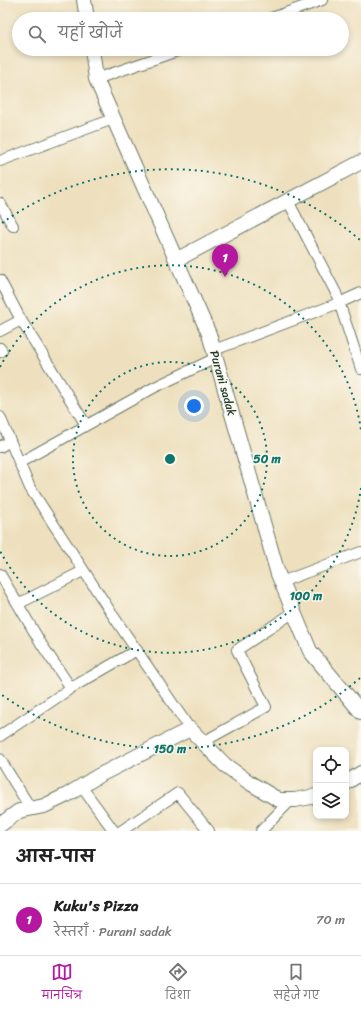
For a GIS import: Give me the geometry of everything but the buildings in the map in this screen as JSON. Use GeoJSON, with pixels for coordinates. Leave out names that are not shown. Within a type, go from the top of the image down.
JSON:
{"type":"FeatureCollection","features":[{"type":"Feature","properties":{"kind":"main road"},"geometry":{"type":"LineString","coordinates":[[84,0],[86,12]]}},
{"type":"Feature","properties":{"kind":"main road","name":"Purani sadak"},"geometry":{"type":"LineString","coordinates":[[93,56],[96,79],[209,334],[281,582],[310,651],[361,712]]}},
{"type":"Feature","properties":{"kind":"main road"},"geometry":{"type":"LineString","coordinates":[[176,260],[361,162]]}},
{"type":"Feature","properties":{"kind":"main road"},"geometry":{"type":"LineString","coordinates":[[0,826],[19,811],[44,806],[67,795],[98,776],[190,729],[225,764],[250,783],[279,800],[292,800],[313,796]]}},
{"type":"Feature","properties":{"kind":"main road"},"geometry":{"type":"LineString","coordinates":[[349,781],[361,773]]}},
{"type":"Feature","properties":{"kind":"street"},"geometry":{"type":"LineString","coordinates":[[289,12],[322,0]]}},
{"type":"Feature","properties":{"kind":"street"},"geometry":{"type":"LineString","coordinates":[[96,79],[163,56]]}},
{"type":"Feature","properties":{"kind":"street"},"geometry":{"type":"LineString","coordinates":[[0,161],[113,119]]}},
{"type":"Feature","properties":{"kind":"street"},"geometry":{"type":"LineString","coordinates":[[288,201],[336,293],[361,369]]}},
{"type":"Feature","properties":{"kind":"street"},"geometry":{"type":"LineString","coordinates":[[0,203],[13,226]]}},
{"type":"Feature","properties":{"kind":"street"},"geometry":{"type":"LineString","coordinates":[[0,280],[21,320],[86,425]]}},
{"type":"Feature","properties":{"kind":"street"},"geometry":{"type":"LineString","coordinates":[[20,463],[215,354],[361,293]]}},
{"type":"Feature","properties":{"kind":"street"},"geometry":{"type":"LineString","coordinates":[[0,331],[21,320]]}},
{"type":"Feature","properties":{"kind":"street"},"geometry":{"type":"LineString","coordinates":[[0,348],[2,351],[0,352]]}},
{"type":"Feature","properties":{"kind":"street"},"geometry":{"type":"LineString","coordinates":[[0,417],[30,488],[83,571],[190,729]]}},
{"type":"Feature","properties":{"kind":"street"},"geometry":{"type":"LineString","coordinates":[[0,447],[10,441]]}},
{"type":"Feature","properties":{"kind":"street"},"geometry":{"type":"LineString","coordinates":[[281,582],[361,552]]}},
{"type":"Feature","properties":{"kind":"street"},"geometry":{"type":"LineString","coordinates":[[18,604],[83,571]]}},
{"type":"Feature","properties":{"kind":"street"},"geometry":{"type":"LineString","coordinates":[[0,574],[71,688]]}},
{"type":"Feature","properties":{"kind":"street"},"geometry":{"type":"LineString","coordinates":[[203,742],[266,707],[237,650],[294,612]]}},
{"type":"Feature","properties":{"kind":"street"},"geometry":{"type":"LineString","coordinates":[[0,736],[71,688],[137,650]]}},
{"type":"Feature","properties":{"kind":"street"},"geometry":{"type":"LineString","coordinates":[[0,759],[31,809]]}},
{"type":"Feature","properties":{"kind":"street"},"geometry":{"type":"LineString","coordinates":[[81,786],[114,831]]}},
{"type":"Feature","properties":{"kind":"street"},"geometry":{"type":"LineString","coordinates":[[121,831],[178,792],[209,831]]}},
{"type":"Feature","properties":{"kind":"street"},"geometry":{"type":"LineString","coordinates":[[261,831],[292,800]]}},
{"type":"Feature","properties":{"kind":"place","name":"Kuku's Pizza"},"geometry":{"type":"Point","coordinates":[225,277]}}]}
